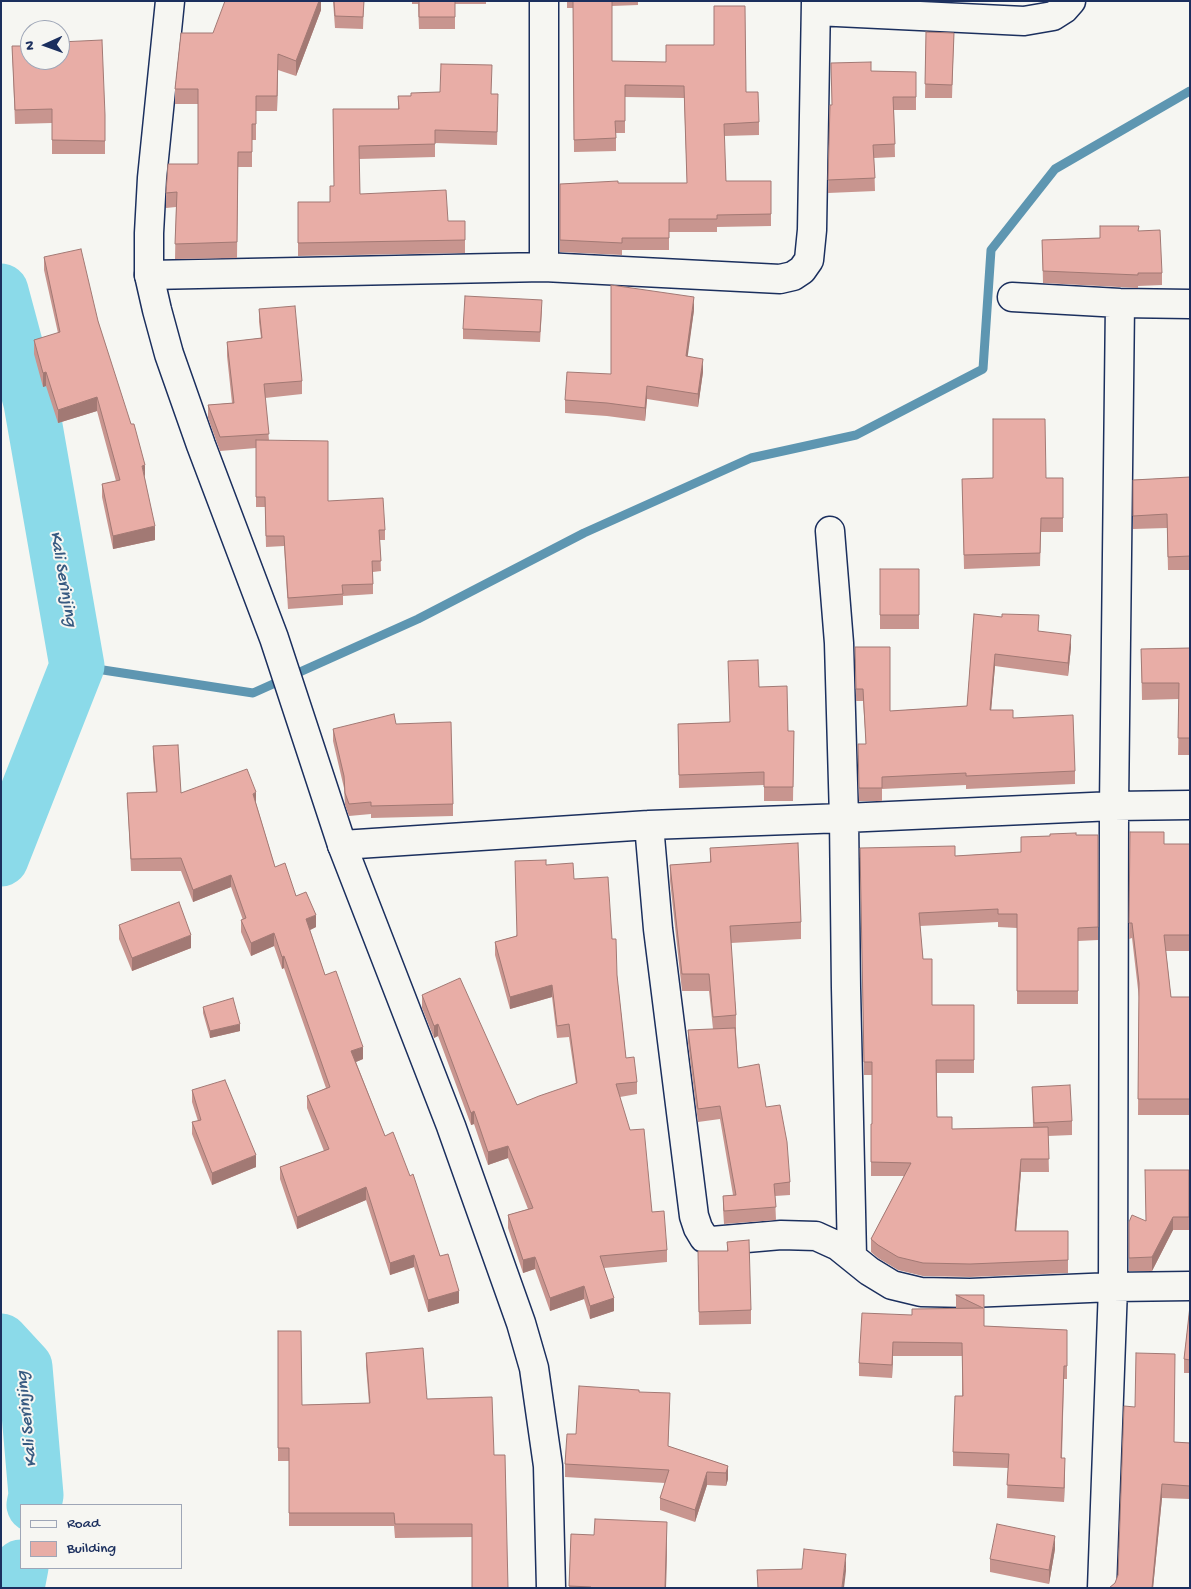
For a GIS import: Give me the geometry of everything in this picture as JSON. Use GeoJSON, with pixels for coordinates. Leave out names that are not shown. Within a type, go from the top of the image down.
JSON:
{"type":"FeatureCollection","features":[{"type":"Feature","properties":{"kind":"street"},"geometry":{"type":"LineString","coordinates":[[170,1],[152,178],[149,233],[149,275],[156,310],[201,446],[274,638],[309,750],[342,845],[451,1126],[521,1323],[534,1368],[548,1466],[551,1588]]}},
{"type":"Feature","properties":{"kind":"street"},"geometry":{"type":"LineString","coordinates":[[544,1],[544,268]]}},
{"type":"Feature","properties":{"kind":"street"},"geometry":{"type":"LineString","coordinates":[[149,275],[544,268],[780,279],[793,276],[802,270],[809,260],[812,230],[816,6],[1024,21],[1054,16],[1071,1]]}},
{"type":"Feature","properties":{"kind":"street"},"geometry":{"type":"LineString","coordinates":[[1012,297],[1190,304]]}},
{"type":"Feature","properties":{"kind":"street"},"geometry":{"type":"LineString","coordinates":[[1102,1588],[1113,1287],[1114,806],[1120,302]]}},
{"type":"Feature","properties":{"kind":"street"},"geometry":{"type":"LineString","coordinates":[[830,531],[839,643],[852,1256]]}},
{"type":"Feature","properties":{"kind":"street"},"geometry":{"type":"LineString","coordinates":[[342,845],[649,825],[1114,806],[1190,805]]}},
{"type":"Feature","properties":{"kind":"street"},"geometry":{"type":"LineString","coordinates":[[649,825],[658,929],[694,1216],[704,1238],[712,1241],[782,1235],[816,1236],[838,1246],[869,1271],[892,1285],[921,1292],[970,1293],[1190,1286]]}},
{"type":"Feature","properties":{"kind":"building"},"geometry":{"type":"Polygon","coordinates":[[[225,1],[319,1],[296,61],[278,54],[277,96],[256,96],[256,124],[252,124],[252,152],[238,152],[237,242],[175,244],[177,192],[166,193],[168,164],[198,164],[198,89],[175,89],[181,33],[213,33],[225,1]]]}},
{"type":"Feature","properties":{"kind":"building"},"geometry":{"type":"Polygon","coordinates":[[[334,1],[364,1],[363,17],[335,16],[334,1]]]}},
{"type":"Feature","properties":{"kind":"building"},"geometry":{"type":"Polygon","coordinates":[[[419,1],[455,1],[455,17],[419,17],[419,1]]]}},
{"type":"Feature","properties":{"kind":"building"},"geometry":{"type":"Polygon","coordinates":[[[573,1],[612,1],[612,61],[666,62],[666,45],[714,45],[714,6],[745,6],[746,92],[758,92],[759,122],[724,124],[726,181],[771,181],[771,214],[717,215],[717,219],[669,219],[669,238],[622,238],[622,243],[560,240],[560,184],[618,181],[618,183],[687,183],[684,86],[625,85],[625,121],[615,121],[616,138],[574,140],[573,1]]]}},
{"type":"Feature","properties":{"kind":"building"},"geometry":{"type":"Polygon","coordinates":[[[926,32],[954,33],[952,85],[925,84],[926,32]]]}},
{"type":"Feature","properties":{"kind":"building"},"geometry":{"type":"Polygon","coordinates":[[[102,40],[105,141],[52,140],[52,109],[15,110],[12,46],[20,46],[20,70],[70,70],[70,42],[102,40]]]}},
{"type":"Feature","properties":{"kind":"building"},"geometry":{"type":"Polygon","coordinates":[[[871,62],[871,71],[916,72],[916,97],[893,97],[895,144],[873,145],[875,178],[828,180],[830,105],[832,105],[831,63],[871,62]]]}},
{"type":"Feature","properties":{"kind":"building"},"geometry":{"type":"Polygon","coordinates":[[[441,64],[492,65],[491,94],[498,94],[497,132],[435,130],[435,144],[359,146],[360,194],[446,190],[448,221],[465,221],[465,240],[298,243],[298,202],[330,202],[330,186],[334,186],[333,109],[399,109],[398,96],[411,96],[411,93],[440,92],[441,64]]]}},
{"type":"Feature","properties":{"kind":"building"},"geometry":{"type":"Polygon","coordinates":[[[1100,226],[1139,226],[1138,231],[1160,230],[1162,273],[1138,273],[1138,275],[1043,271],[1042,240],[1100,238],[1100,226]]]}},
{"type":"Feature","properties":{"kind":"building"},"geometry":{"type":"Polygon","coordinates":[[[81,249],[98,321],[131,424],[134,424],[145,465],[142,466],[155,526],[113,536],[102,484],[120,480],[97,397],[58,410],[46,372],[43,373],[34,340],[60,332],[44,257],[81,249]]]}},
{"type":"Feature","properties":{"kind":"building"},"geometry":{"type":"Polygon","coordinates":[[[611,285],[694,297],[686,356],[703,359],[698,394],[647,386],[645,408],[565,400],[567,372],[611,374],[611,285]]]}},
{"type":"Feature","properties":{"kind":"building"},"geometry":{"type":"Polygon","coordinates":[[[465,296],[542,300],[540,332],[463,329],[465,296]]]}},
{"type":"Feature","properties":{"kind":"building"},"geometry":{"type":"Polygon","coordinates":[[[295,306],[302,381],[264,384],[269,434],[220,437],[208,405],[234,403],[227,342],[262,338],[259,309],[295,306]]]}},
{"type":"Feature","properties":{"kind":"building"},"geometry":{"type":"Polygon","coordinates":[[[993,419],[1045,419],[1046,478],[1063,478],[1063,518],[1041,518],[1040,553],[964,555],[962,479],[993,478],[993,419]]]}},
{"type":"Feature","properties":{"kind":"building"},"geometry":{"type":"Polygon","coordinates":[[[256,440],[328,441],[328,501],[383,498],[385,530],[379,530],[381,561],[372,561],[373,584],[342,585],[343,594],[288,598],[284,536],[266,536],[265,497],[256,497],[256,440]]]}},
{"type":"Feature","properties":{"kind":"building"},"geometry":{"type":"Polygon","coordinates":[[[1190,477],[1190,556],[1168,557],[1167,514],[1133,516],[1133,480],[1190,477]]]}},
{"type":"Feature","properties":{"kind":"building"},"geometry":{"type":"Polygon","coordinates":[[[880,569],[919,569],[919,615],[880,615],[880,569]]]}},
{"type":"Feature","properties":{"kind":"building"},"geometry":{"type":"Polygon","coordinates":[[[974,614],[1002,617],[1002,614],[1039,615],[1038,631],[1071,635],[1068,663],[995,654],[990,710],[1013,710],[1013,718],[1073,715],[1075,771],[966,776],[966,773],[882,777],[882,788],[859,788],[858,744],[866,744],[863,689],[856,689],[855,647],[890,647],[890,711],[967,706],[974,614]]]}},
{"type":"Feature","properties":{"kind":"building"},"geometry":{"type":"Polygon","coordinates":[[[1190,648],[1190,738],[1178,738],[1179,683],[1142,683],[1141,649],[1190,648]]]}},
{"type":"Feature","properties":{"kind":"building"},"geometry":{"type":"Polygon","coordinates":[[[758,660],[759,687],[787,686],[788,731],[794,731],[793,787],[764,787],[764,772],[679,775],[678,724],[730,722],[728,661],[758,660]]]}},
{"type":"Feature","properties":{"kind":"building"},"geometry":{"type":"Polygon","coordinates":[[[394,714],[396,724],[451,722],[453,804],[371,806],[371,802],[349,804],[345,793],[344,776],[333,729],[394,714]]]}},
{"type":"Feature","properties":{"kind":"building"},"geometry":{"type":"Polygon","coordinates":[[[178,745],[181,793],[247,769],[256,792],[253,794],[275,867],[285,863],[296,896],[306,892],[316,915],[306,919],[325,975],[336,971],[363,1047],[351,1051],[385,1136],[393,1132],[410,1176],[413,1174],[440,1256],[448,1254],[459,1291],[428,1300],[414,1255],[390,1263],[366,1187],[297,1217],[280,1167],[329,1149],[307,1096],[330,1087],[284,956],[282,957],[274,933],[251,943],[241,920],[246,918],[231,875],[193,890],[181,858],[131,859],[127,793],[157,792],[153,746],[178,745]]]}},
{"type":"Feature","properties":{"kind":"building"},"geometry":{"type":"Polygon","coordinates":[[[1130,832],[1164,832],[1164,844],[1190,844],[1190,935],[1164,935],[1171,997],[1190,997],[1190,1099],[1138,1099],[1139,983],[1132,923],[1129,923],[1130,832]]]}},
{"type":"Feature","properties":{"kind":"building"},"geometry":{"type":"Polygon","coordinates":[[[1076,833],[1076,835],[1098,835],[1098,927],[1078,928],[1078,991],[1017,991],[1017,914],[998,914],[998,909],[919,913],[923,959],[932,959],[932,1005],[974,1005],[974,1060],[936,1060],[937,1117],[952,1117],[952,1129],[1048,1127],[1049,1159],[1021,1159],[1015,1231],[1068,1231],[1068,1260],[970,1264],[923,1263],[898,1257],[871,1239],[911,1163],[871,1162],[872,1062],[864,1062],[860,848],[955,846],[955,856],[1021,852],[1021,837],[1076,833]]]}},
{"type":"Feature","properties":{"kind":"building"},"geometry":{"type":"Polygon","coordinates":[[[798,843],[801,922],[730,926],[736,1015],[713,1017],[709,974],[682,974],[670,865],[711,862],[710,848],[798,843]]]}},
{"type":"Feature","properties":{"kind":"building"},"geometry":{"type":"Polygon","coordinates":[[[546,860],[546,865],[573,863],[574,879],[608,877],[612,939],[616,939],[617,975],[626,1058],[634,1057],[637,1082],[616,1084],[630,1130],[644,1129],[652,1212],[664,1211],[667,1250],[600,1256],[614,1298],[590,1306],[584,1286],[550,1298],[535,1257],[523,1260],[508,1215],[533,1208],[508,1146],[488,1152],[474,1111],[471,1113],[438,1024],[434,1026],[422,995],[460,978],[517,1105],[577,1083],[569,1024],[557,1026],[552,985],[510,997],[495,942],[517,936],[515,861],[546,860]]]}},
{"type":"Feature","properties":{"kind":"building"},"geometry":{"type":"Polygon","coordinates":[[[179,902],[191,935],[132,958],[119,925],[179,902]]]}},
{"type":"Feature","properties":{"kind":"building"},"geometry":{"type":"Polygon","coordinates":[[[233,998],[240,1024],[210,1031],[203,1007],[233,998]]]}},
{"type":"Feature","properties":{"kind":"building"},"geometry":{"type":"Polygon","coordinates":[[[735,1028],[738,1068],[759,1064],[766,1107],[780,1105],[787,1142],[790,1182],[774,1184],[776,1207],[724,1211],[723,1196],[736,1195],[720,1106],[698,1109],[688,1030],[735,1028]]]}},
{"type":"Feature","properties":{"kind":"building"},"geometry":{"type":"Polygon","coordinates":[[[225,1080],[256,1155],[212,1173],[192,1122],[201,1120],[192,1090],[225,1080]]]}},
{"type":"Feature","properties":{"kind":"building"},"geometry":{"type":"Polygon","coordinates":[[[1070,1085],[1072,1121],[1034,1123],[1032,1087],[1070,1085]]]}},
{"type":"Feature","properties":{"kind":"building"},"geometry":{"type":"Polygon","coordinates":[[[1145,1170],[1189,1170],[1189,1217],[1173,1217],[1152,1257],[1129,1258],[1129,1222],[1132,1215],[1146,1221],[1145,1170]]]}},
{"type":"Feature","properties":{"kind":"building"},"geometry":{"type":"Polygon","coordinates":[[[749,1240],[751,1310],[699,1312],[698,1251],[728,1251],[727,1242],[749,1240]]]}},
{"type":"Feature","properties":{"kind":"building"},"geometry":{"type":"Polygon","coordinates":[[[956,1295],[984,1295],[984,1326],[1067,1330],[1067,1366],[1064,1366],[1061,1458],[1065,1458],[1064,1488],[1007,1485],[1009,1454],[953,1452],[955,1396],[963,1396],[962,1343],[893,1342],[892,1365],[859,1363],[862,1313],[912,1315],[912,1309],[983,1308],[956,1295]]]}},
{"type":"Feature","properties":{"kind":"building"},"geometry":{"type":"Polygon","coordinates":[[[1190,1306],[1190,1360],[1184,1359],[1190,1306]]]}},
{"type":"Feature","properties":{"kind":"building"},"geometry":{"type":"Polygon","coordinates":[[[278,1331],[301,1331],[302,1405],[370,1403],[366,1353],[423,1348],[427,1399],[492,1397],[494,1455],[505,1455],[508,1588],[472,1588],[472,1524],[395,1524],[394,1513],[289,1513],[289,1448],[278,1448],[278,1331]]]}},
{"type":"Feature","properties":{"kind":"building"},"geometry":{"type":"Polygon","coordinates":[[[1136,1353],[1175,1354],[1174,1442],[1190,1443],[1190,1486],[1162,1484],[1152,1588],[1109,1588],[1115,1583],[1118,1575],[1124,1406],[1135,1407],[1136,1353]]]}},
{"type":"Feature","properties":{"kind":"building"},"geometry":{"type":"Polygon","coordinates":[[[579,1386],[670,1393],[668,1446],[728,1466],[726,1473],[707,1472],[695,1510],[660,1498],[669,1470],[565,1464],[567,1434],[576,1434],[579,1386]]]}},
{"type":"Feature","properties":{"kind":"building"},"geometry":{"type":"Polygon","coordinates":[[[595,1519],[667,1522],[665,1588],[591,1588],[569,1586],[571,1534],[594,1535],[595,1519]]]}},
{"type":"Feature","properties":{"kind":"building"},"geometry":{"type":"Polygon","coordinates":[[[997,1524],[1055,1536],[1049,1570],[990,1559],[997,1524]]]}},
{"type":"Feature","properties":{"kind":"building"},"geometry":{"type":"Polygon","coordinates":[[[804,1549],[846,1554],[842,1587],[844,1588],[758,1588],[757,1570],[802,1569],[804,1549]]]}},
{"type":"Feature","properties":{"kind":"waterway"},"geometry":{"type":"LineString","coordinates":[[77,666],[253,693],[418,619],[584,533],[751,458],[856,435],[983,369],[991,250],[1055,169],[1190,91]]}},
{"type":"Feature","properties":{"kind":"waterway","name":"Kali Serinjing"},"geometry":{"type":"LineString","coordinates":[[1,291],[31,403],[77,666],[1,859]]}},
{"type":"Feature","properties":{"kind":"waterway","name":"Kali Serinjing"},"geometry":{"type":"LineString","coordinates":[[1,1341],[25,1367],[36,1495],[34,1504]]}},
{"type":"Feature","properties":{"kind":"waterway","name":"Kali Serinjing"},"geometry":{"type":"LineString","coordinates":[[17,1588],[21,1569]]}}]}
